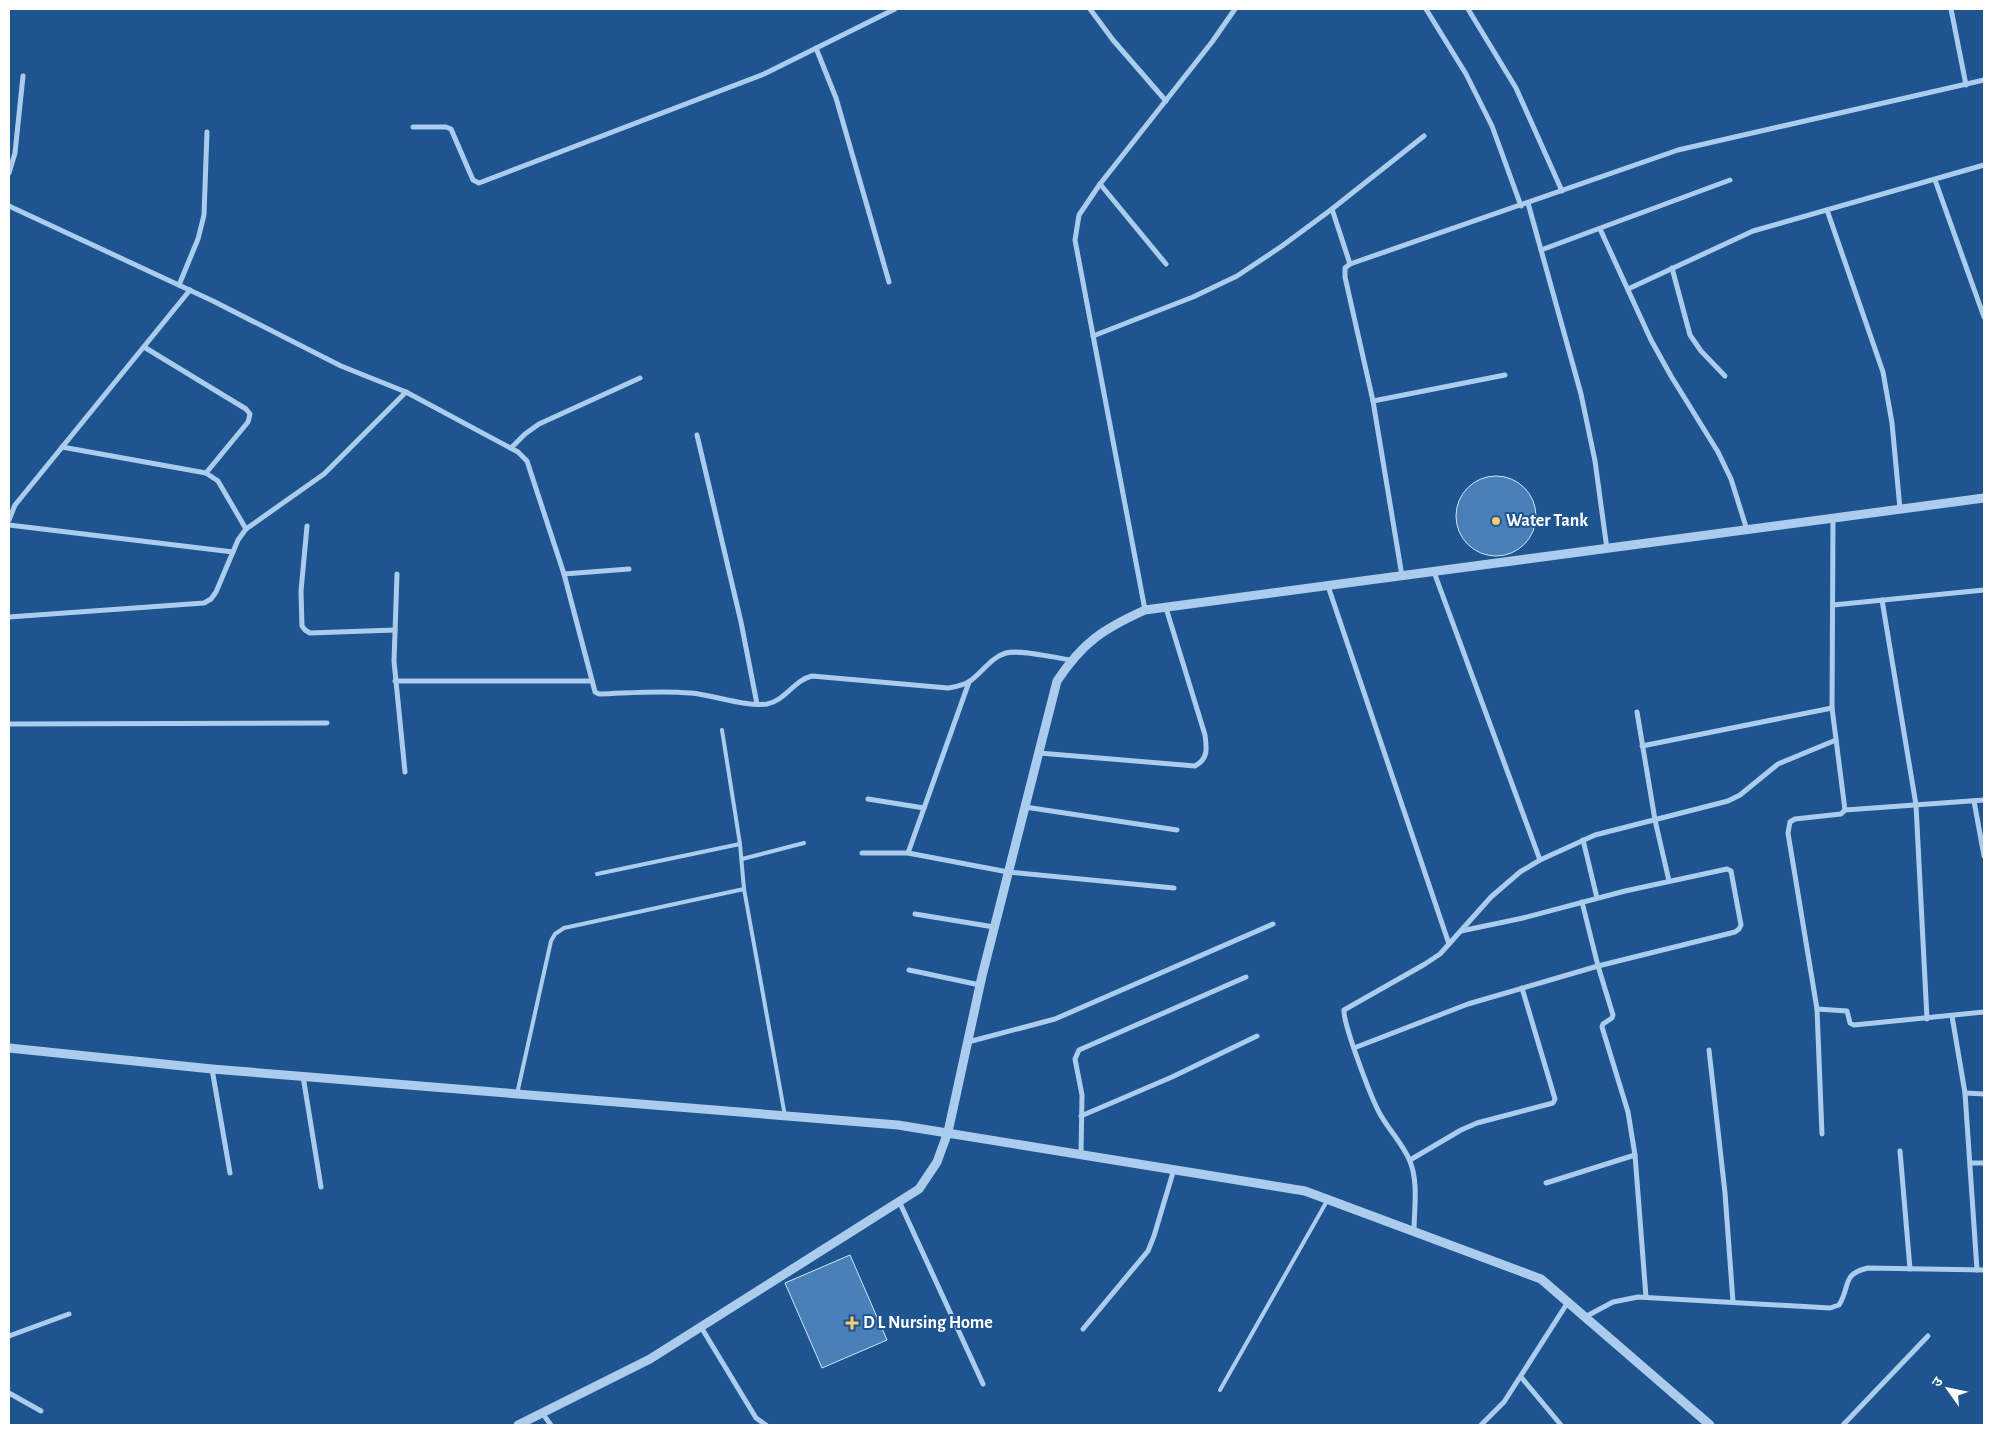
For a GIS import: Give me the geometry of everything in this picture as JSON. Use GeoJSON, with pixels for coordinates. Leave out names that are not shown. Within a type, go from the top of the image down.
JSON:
{"type":"FeatureCollection","features":[{"type":"Feature","properties":{"kind":"street"},"geometry":{"type":"LineString","coordinates":[[414,127],[446,127],[450,129],[474,180],[479,183],[764,74],[895,9]]}},
{"type":"Feature","properties":{"kind":"street"},"geometry":{"type":"LineString","coordinates":[[1090,9],[1113,40],[1166,101]]}},
{"type":"Feature","properties":{"kind":"street"},"geometry":{"type":"LineString","coordinates":[[1145,610],[1075,240],[1079,215],[1100,184],[1166,101],[1235,9]]}},
{"type":"Feature","properties":{"kind":"street"},"geometry":{"type":"LineString","coordinates":[[1426,9],[1466,74],[1492,126],[1521,206]]}},
{"type":"Feature","properties":{"kind":"street"},"geometry":{"type":"LineString","coordinates":[[1468,9],[1516,88],[1562,191]]}},
{"type":"Feature","properties":{"kind":"street"},"geometry":{"type":"LineString","coordinates":[[1950,9],[1966,85]]}},
{"type":"Feature","properties":{"kind":"street"},"geometry":{"type":"LineString","coordinates":[[816,48],[836,98],[889,282]]}},
{"type":"Feature","properties":{"kind":"street"},"geometry":{"type":"LineString","coordinates":[[9,173],[15,153],[23,76]]}},
{"type":"Feature","properties":{"kind":"street"},"geometry":{"type":"LineString","coordinates":[[1402,576],[1373,401],[1345,277],[1346,268],[1350,264],[1678,150],[1984,80]]}},
{"type":"Feature","properties":{"kind":"street"},"geometry":{"type":"LineString","coordinates":[[179,285],[198,239],[204,215],[207,132]]}},
{"type":"Feature","properties":{"kind":"street"},"geometry":{"type":"LineString","coordinates":[[1094,336],[1193,297],[1238,276],[1332,210],[1424,136]]}},
{"type":"Feature","properties":{"kind":"street"},"geometry":{"type":"LineString","coordinates":[[1628,289],[1753,231],[1984,165]]}},
{"type":"Feature","properties":{"kind":"street"},"geometry":{"type":"LineString","coordinates":[[1541,250],[1730,180]]}},
{"type":"Feature","properties":{"kind":"street"},"geometry":{"type":"LineString","coordinates":[[1935,180],[1984,317]]}},
{"type":"Feature","properties":{"kind":"street"},"geometry":{"type":"LineString","coordinates":[[1100,184],[1166,264]]}},
{"type":"Feature","properties":{"kind":"street"},"geometry":{"type":"LineString","coordinates":[[1528,203],[1583,404],[1595,461],[1607,548]]}},
{"type":"Feature","properties":{"kind":"street"},"geometry":{"type":"LineString","coordinates":[[9,206],[190,290],[341,366],[406,392],[518,452],[527,461],[564,574],[595,692],[599,694],[664,691],[693,693],[757,704],[769,704],[780,699],[802,679],[812,676],[948,688],[969,682],[996,657],[1006,653],[1016,652],[1071,660]]}},
{"type":"Feature","properties":{"kind":"street"},"geometry":{"type":"LineString","coordinates":[[1332,210],[1350,264]]}},
{"type":"Feature","properties":{"kind":"street"},"geometry":{"type":"LineString","coordinates":[[1827,210],[1883,372],[1892,423],[1900,509]]}},
{"type":"Feature","properties":{"kind":"street"},"geometry":{"type":"LineString","coordinates":[[1600,228],[1651,340],[1670,376],[1718,452],[1732,478],[1747,530]]}},
{"type":"Feature","properties":{"kind":"street"},"geometry":{"type":"LineString","coordinates":[[1672,268],[1690,335],[1701,351],[1724,376]]}},
{"type":"Feature","properties":{"kind":"street"},"geometry":{"type":"LineString","coordinates":[[9,520],[15,505],[190,290]]}},
{"type":"Feature","properties":{"kind":"street"},"geometry":{"type":"LineString","coordinates":[[144,348],[246,409],[250,414],[248,422],[206,473]]}},
{"type":"Feature","properties":{"kind":"street"},"geometry":{"type":"LineString","coordinates":[[1373,401],[1505,375]]}},
{"type":"Feature","properties":{"kind":"street"},"geometry":{"type":"LineString","coordinates":[[511,448],[538,424],[640,378]]}},
{"type":"Feature","properties":{"kind":"street"},"geometry":{"type":"LineString","coordinates":[[9,617],[204,604],[212,599],[216,592],[238,540],[246,529],[324,474],[406,392]]}},
{"type":"Feature","properties":{"kind":"street"},"geometry":{"type":"LineString","coordinates":[[697,435],[741,622],[757,704]]}},
{"type":"Feature","properties":{"kind":"street"},"geometry":{"type":"LineString","coordinates":[[62,447],[206,473],[218,480],[246,529]]}},
{"type":"Feature","properties":{"kind":"street"},"geometry":{"type":"LineString","coordinates":[[518,1425],[650,1359],[919,1188],[937,1162],[948,1132],[980,985],[1057,680],[1071,660],[1090,640],[1113,625],[1145,610],[1984,498]]}},
{"type":"Feature","properties":{"kind":"street"},"geometry":{"type":"LineString","coordinates":[[9,501],[15,505]]}},
{"type":"Feature","properties":{"kind":"street"},"geometry":{"type":"LineString","coordinates":[[1833,518],[1832,708],[1845,810]]}},
{"type":"Feature","properties":{"kind":"street"},"geometry":{"type":"LineString","coordinates":[[9,525],[233,552]]}},
{"type":"Feature","properties":{"kind":"street"},"geometry":{"type":"LineString","coordinates":[[307,526],[300,592],[302,626],[305,630],[310,633],[395,630]]}},
{"type":"Feature","properties":{"kind":"street"},"geometry":{"type":"LineString","coordinates":[[564,574],[629,569]]}},
{"type":"Feature","properties":{"kind":"street"},"geometry":{"type":"LineString","coordinates":[[1434,572],[1540,860]]}},
{"type":"Feature","properties":{"kind":"street"},"geometry":{"type":"LineString","coordinates":[[397,574],[395,681],[405,772]]}},
{"type":"Feature","properties":{"kind":"street"},"geometry":{"type":"LineString","coordinates":[[1328,586],[1449,944]]}},
{"type":"Feature","properties":{"kind":"street"},"geometry":{"type":"LineString","coordinates":[[1833,605],[1984,590]]}},
{"type":"Feature","properties":{"kind":"street"},"geometry":{"type":"LineString","coordinates":[[1882,600],[1916,805],[1927,1019]]}},
{"type":"Feature","properties":{"kind":"street"},"geometry":{"type":"LineString","coordinates":[[1039,753],[1195,766],[1202,762],[1206,754],[1205,735],[1166,608]]}},
{"type":"Feature","properties":{"kind":"street"},"geometry":{"type":"LineString","coordinates":[[395,681],[592,681]]}},
{"type":"Feature","properties":{"kind":"street"},"geometry":{"type":"LineString","coordinates":[[908,853],[969,682]]}},
{"type":"Feature","properties":{"kind":"street"},"geometry":{"type":"LineString","coordinates":[[1642,746],[1832,708]]}},
{"type":"Feature","properties":{"kind":"street"},"geometry":{"type":"LineString","coordinates":[[1637,712],[1655,820],[1669,881]]}},
{"type":"Feature","properties":{"kind":"street"},"geometry":{"type":"LineString","coordinates":[[9,724],[327,723]]}},
{"type":"Feature","properties":{"kind":"street"},"geometry":{"type":"LineString","coordinates":[[1414,1232],[1415,1183],[1410,1160],[1380,1113],[1354,1048],[1344,1017],[1344,1010],[1426,964],[1440,954],[1491,897],[1520,872],[1540,860],[1595,835],[1728,801],[1740,795],[1778,764],[1836,740]]}},
{"type":"Feature","properties":{"kind":"street"},"geometry":{"type":"LineString","coordinates":[[868,799],[924,808]]}},
{"type":"Feature","properties":{"kind":"street"},"geometry":{"type":"LineString","coordinates":[[1822,1134],[1818,1009],[1788,826],[1795,819],[1841,814],[1845,810],[1984,800]]}},
{"type":"Feature","properties":{"kind":"street"},"geometry":{"type":"LineString","coordinates":[[1974,801],[1984,856]]}},
{"type":"Feature","properties":{"kind":"street"},"geometry":{"type":"LineString","coordinates":[[1025,807],[1176,830]]}},
{"type":"Feature","properties":{"kind":"street"},"geometry":{"type":"LineString","coordinates":[[1583,840],[1597,898]]}},
{"type":"Feature","properties":{"kind":"street"},"geometry":{"type":"LineString","coordinates":[[862,853],[908,853],[1008,872],[1174,888]]}},
{"type":"Feature","properties":{"kind":"street"},"geometry":{"type":"LineString","coordinates":[[1354,1048],[1468,1004],[1598,966],[1734,932],[1739,929],[1740,925],[1730,870],[1669,881],[1523,918],[1460,931]]}},
{"type":"Feature","properties":{"kind":"street"},"geometry":{"type":"LineString","coordinates":[[1582,902],[1598,966],[1613,1015],[1602,1027],[1628,1112],[1635,1155],[1646,1297]]}},
{"type":"Feature","properties":{"kind":"street"},"geometry":{"type":"LineString","coordinates":[[915,914],[994,927]]}},
{"type":"Feature","properties":{"kind":"street"},"geometry":{"type":"LineString","coordinates":[[968,1042],[1054,1019],[1273,924]]}},
{"type":"Feature","properties":{"kind":"street"},"geometry":{"type":"LineString","coordinates":[[909,970],[980,985]]}},
{"type":"Feature","properties":{"kind":"street"},"geometry":{"type":"LineString","coordinates":[[1081,1154],[1082,1095],[1075,1059],[1079,1050],[1246,978]]}},
{"type":"Feature","properties":{"kind":"street"},"geometry":{"type":"LineString","coordinates":[[1410,1160],[1461,1130],[1477,1123],[1553,1103],[1555,1099],[1522,988]]}},
{"type":"Feature","properties":{"kind":"street"},"geometry":{"type":"LineString","coordinates":[[1818,1009],[1846,1011],[1850,1023],[1854,1025],[1984,1012]]}},
{"type":"Feature","properties":{"kind":"street"},"geometry":{"type":"LineString","coordinates":[[1952,1016],[1965,1093],[1977,1270]]}},
{"type":"Feature","properties":{"kind":"street"},"geometry":{"type":"LineString","coordinates":[[1081,1116],[1172,1077],[1256,1036]]}},
{"type":"Feature","properties":{"kind":"street"},"geometry":{"type":"LineString","coordinates":[[9,1048],[212,1069],[898,1125],[1305,1191],[1541,1279],[1710,1425]]}},
{"type":"Feature","properties":{"kind":"street"},"geometry":{"type":"LineString","coordinates":[[1709,1050],[1725,1194],[1734,1302]]}},
{"type":"Feature","properties":{"kind":"street"},"geometry":{"type":"LineString","coordinates":[[212,1069],[230,1173]]}},
{"type":"Feature","properties":{"kind":"street"},"geometry":{"type":"LineString","coordinates":[[303,1076],[320,1187]]}},
{"type":"Feature","properties":{"kind":"street"},"geometry":{"type":"LineString","coordinates":[[1965,1093],[1984,1094]]}},
{"type":"Feature","properties":{"kind":"street"},"geometry":{"type":"LineString","coordinates":[[1900,1151],[1910,1269]]}},
{"type":"Feature","properties":{"kind":"street"},"geometry":{"type":"LineString","coordinates":[[1546,1183],[1635,1155]]}},
{"type":"Feature","properties":{"kind":"street"},"geometry":{"type":"LineString","coordinates":[[1971,1163],[1984,1163]]}},
{"type":"Feature","properties":{"kind":"street"},"geometry":{"type":"LineString","coordinates":[[1084,1328],[1148,1251],[1174,1170]]}},
{"type":"Feature","properties":{"kind":"street"},"geometry":{"type":"LineString","coordinates":[[899,1201],[983,1384]]}},
{"type":"Feature","properties":{"kind":"street"},"geometry":{"type":"LineString","coordinates":[[1585,1317],[1613,1302],[1638,1297],[1830,1308],[1839,1305],[1849,1278],[1856,1271],[1868,1268],[1984,1270]]}},
{"type":"Feature","properties":{"kind":"street"},"geometry":{"type":"LineString","coordinates":[[1481,1425],[1504,1402],[1522,1377],[1568,1302]]}},
{"type":"Feature","properties":{"kind":"street"},"geometry":{"type":"LineString","coordinates":[[9,1336],[69,1314]]}},
{"type":"Feature","properties":{"kind":"street"},"geometry":{"type":"LineString","coordinates":[[701,1327],[756,1418],[766,1425]]}},
{"type":"Feature","properties":{"kind":"street"},"geometry":{"type":"LineString","coordinates":[[1843,1425],[1928,1336]]}},
{"type":"Feature","properties":{"kind":"street"},"geometry":{"type":"LineString","coordinates":[[1522,1377],[1561,1425]]}},
{"type":"Feature","properties":{"kind":"street"},"geometry":{"type":"LineString","coordinates":[[9,1393],[41,1411]]}},
{"type":"Feature","properties":{"kind":"street"},"geometry":{"type":"LineString","coordinates":[[542,1413],[552,1425]]}},
{"type":"Feature","properties":{"kind":"lane"},"geometry":{"type":"LineString","coordinates":[[722,730],[740,844],[744,889],[785,1116]]}},
{"type":"Feature","properties":{"kind":"lane"},"geometry":{"type":"LineString","coordinates":[[742,859],[804,843]]}},
{"type":"Feature","properties":{"kind":"lane"},"geometry":{"type":"LineString","coordinates":[[597,874],[740,844]]}},
{"type":"Feature","properties":{"kind":"lane"},"geometry":{"type":"LineString","coordinates":[[517,1094],[551,941],[555,934],[564,928],[744,889]]}},
{"type":"Feature","properties":{"kind":"lane"},"geometry":{"type":"LineString","coordinates":[[1220,1390],[1328,1200]]}},
{"type":"Feature","properties":{"kind":"building","name":"Water Tank"},"geometry":{"type":"Polygon","coordinates":[[[1496,476],[1511,479],[1524,488],[1533,501],[1536,516],[1533,531],[1524,544],[1511,553],[1496,556],[1481,553],[1468,544],[1459,531],[1456,516],[1459,501],[1468,488],[1481,479],[1496,476]]]}},
{"type":"Feature","properties":{"kind":"building"},"geometry":{"type":"Polygon","coordinates":[[[850,1255],[887,1340],[822,1368],[785,1283],[850,1255]]]}},
{"type":"Feature","properties":{"kind":"place","name":"Water Tank"},"geometry":{"type":"Point","coordinates":[1496,521]}},
{"type":"Feature","properties":{"kind":"place","name":"D L Nursing Home"},"geometry":{"type":"Point","coordinates":[852,1323]}}]}
